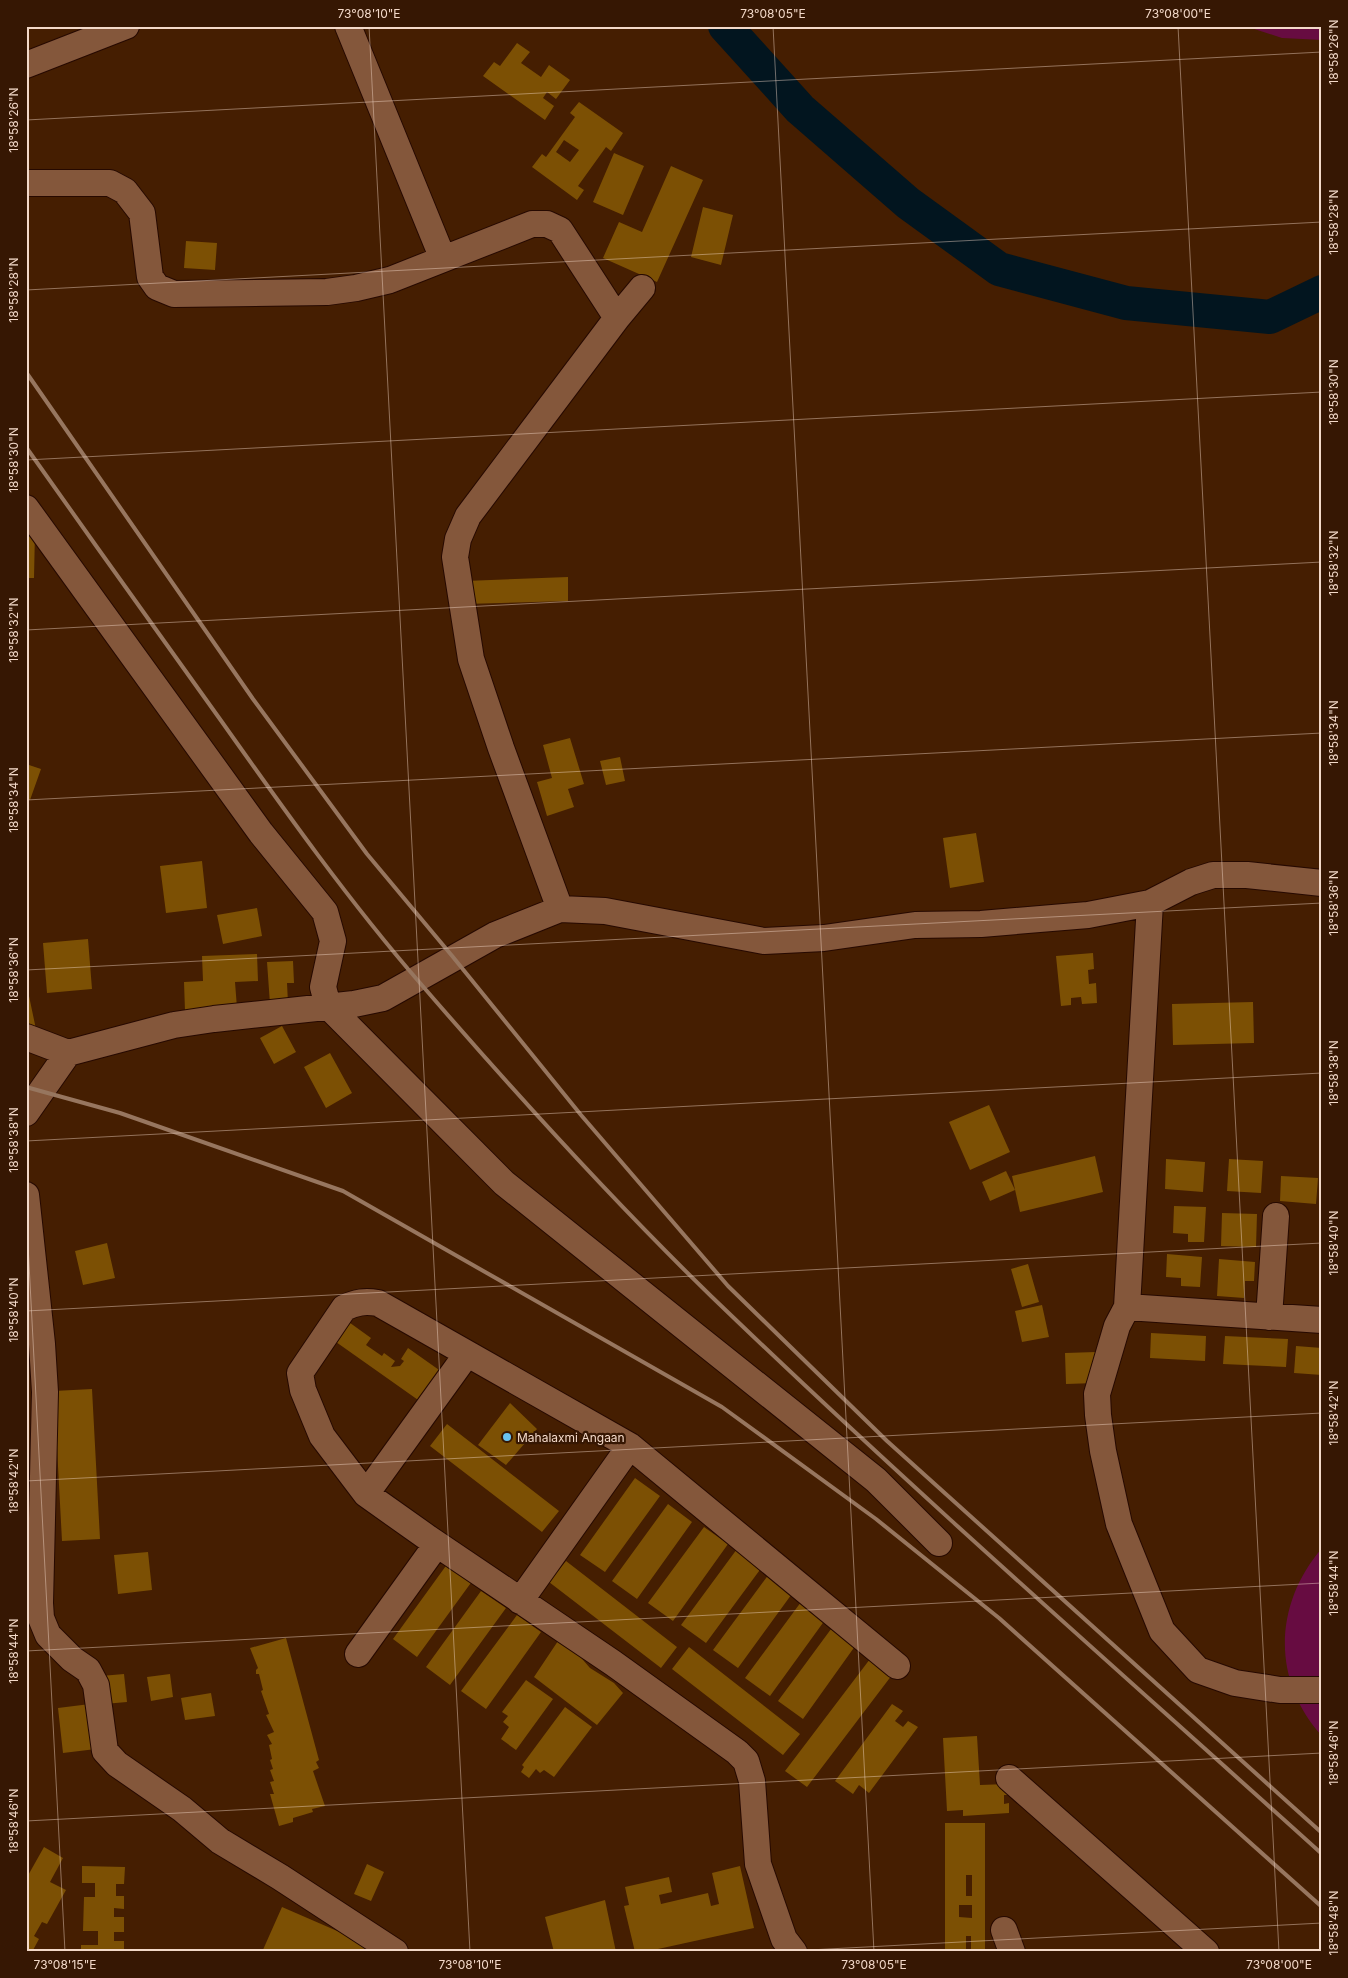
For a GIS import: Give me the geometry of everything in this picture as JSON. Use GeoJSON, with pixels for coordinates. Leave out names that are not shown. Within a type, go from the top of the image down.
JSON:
{"type":"FeatureCollection","features":[{"type":"Feature","properties":{"kind":"street"},"geometry":{"type":"LineString","coordinates":[[26,65],[126,26]]}},
{"type":"Feature","properties":{"kind":"street"},"geometry":{"type":"LineString","coordinates":[[348,26],[443,259]]}},
{"type":"Feature","properties":{"kind":"street"},"geometry":{"type":"LineString","coordinates":[[26,183],[110,183],[125,191],[142,213],[150,277],[157,287],[174,294],[327,292],[356,288],[390,280],[532,224],[547,224],[560,230],[617,318]]}},
{"type":"Feature","properties":{"kind":"street"},"geometry":{"type":"LineString","coordinates":[[560,909],[501,748],[471,659],[455,558],[458,539],[468,516],[617,318],[642,288]]}},
{"type":"Feature","properties":{"kind":"street"},"geometry":{"type":"LineString","coordinates":[[26,508],[262,833],[325,912],[333,941],[324,987],[328,1006],[504,1183],[876,1480],[939,1544]]}},
{"type":"Feature","properties":{"kind":"street"},"geometry":{"type":"LineString","coordinates":[[26,1037],[68,1052],[174,1025],[354,1004],[383,998],[494,935],[560,909],[606,911],[764,941],[824,938],[915,925],[982,924],[1088,915],[1150,903],[1191,882],[1213,875],[1247,875],[1322,883]]}},
{"type":"Feature","properties":{"kind":"street"},"geometry":{"type":"LineString","coordinates":[[1150,903],[1127,1307],[1117,1326],[1097,1394],[1102,1451],[1119,1524],[1162,1631],[1198,1670],[1235,1682],[1280,1690],[1322,1690]]}},
{"type":"Feature","properties":{"kind":"street"},"geometry":{"type":"LineString","coordinates":[[26,1113],[68,1052]]}},
{"type":"Feature","properties":{"kind":"street"},"geometry":{"type":"LineString","coordinates":[[26,1195],[42,1344],[45,1392],[40,1618],[48,1635],[72,1659],[88,1670],[96,1685],[105,1751],[117,1764],[182,1809],[220,1841],[280,1877],[395,1952]]}},
{"type":"Feature","properties":{"kind":"street"},"geometry":{"type":"LineString","coordinates":[[1269,1317],[1276,1216]]}},
{"type":"Feature","properties":{"kind":"street"},"geometry":{"type":"LineString","coordinates":[[794,1952],[784,1939],[758,1864],[752,1781],[746,1761],[737,1752],[613,1663],[366,1494],[322,1436],[300,1381],[300,1372],[344,1308],[354,1303],[366,1301],[378,1304],[630,1446],[897,1666]]}},
{"type":"Feature","properties":{"kind":"street"},"geometry":{"type":"LineString","coordinates":[[1127,1307],[1322,1320]]}},
{"type":"Feature","properties":{"kind":"street"},"geometry":{"type":"LineString","coordinates":[[366,1494],[467,1354]]}},
{"type":"Feature","properties":{"kind":"street"},"geometry":{"type":"LineString","coordinates":[[520,1601],[630,1446]]}},
{"type":"Feature","properties":{"kind":"street"},"geometry":{"type":"LineString","coordinates":[[358,1654],[437,1544]]}},
{"type":"Feature","properties":{"kind":"street"},"geometry":{"type":"LineString","coordinates":[[1009,1778],[1206,1952]]}},
{"type":"Feature","properties":{"kind":"shaded area"},"geometry":{"type":"Polygon","coordinates":[[[1245,26],[1322,26],[1322,40],[1282,38],[1245,26]]]}},
{"type":"Feature","properties":{"kind":"shaded area"},"geometry":{"type":"Polygon","coordinates":[[[1322,1548],[1322,1736],[1305,1714],[1294,1691],[1287,1667],[1285,1642],[1287,1617],[1295,1593],[1306,1570],[1322,1548]]]}},
{"type":"Feature","properties":{"kind":"building"},"geometry":{"type":"Polygon","coordinates":[[[517,43],[530,52],[521,63],[541,77],[549,65],[570,80],[556,99],[547,92],[543,98],[554,106],[545,120],[483,76],[494,62],[500,66],[517,43]]]}},
{"type":"Feature","properties":{"kind":"building"},"geometry":{"type":"Polygon","coordinates":[[[579,102],[623,133],[611,151],[606,147],[578,186],[584,190],[577,200],[532,167],[542,154],[546,157],[575,117],[570,113],[579,102]],[[564,140],[556,152],[570,162],[579,150],[564,140]]]}},
{"type":"Feature","properties":{"kind":"building"},"geometry":{"type":"Polygon","coordinates":[[[614,153],[644,166],[623,215],[593,202],[614,153]]]}},
{"type":"Feature","properties":{"kind":"building"},"geometry":{"type":"Polygon","coordinates":[[[671,166],[703,180],[657,282],[603,258],[619,222],[642,232],[671,166]]]}},
{"type":"Feature","properties":{"kind":"building"},"geometry":{"type":"Polygon","coordinates":[[[703,207],[733,215],[721,265],[691,257],[703,207]]]}},
{"type":"Feature","properties":{"kind":"building"},"geometry":{"type":"Polygon","coordinates":[[[186,241],[217,243],[215,270],[184,268],[186,241]]]}},
{"type":"Feature","properties":{"kind":"building"},"geometry":{"type":"Polygon","coordinates":[[[26,531],[35,531],[34,578],[26,578],[26,531]]]}},
{"type":"Feature","properties":{"kind":"building"},"geometry":{"type":"Polygon","coordinates":[[[568,577],[568,601],[465,604],[465,581],[568,577]]]}},
{"type":"Feature","properties":{"kind":"building"},"geometry":{"type":"Polygon","coordinates":[[[570,738],[584,784],[568,789],[574,807],[547,816],[537,782],[552,778],[543,745],[570,738]]]}},
{"type":"Feature","properties":{"kind":"building"},"geometry":{"type":"Polygon","coordinates":[[[620,757],[625,781],[606,785],[600,761],[620,757]]]}},
{"type":"Feature","properties":{"kind":"building"},"geometry":{"type":"Polygon","coordinates":[[[26,764],[41,769],[30,800],[26,799],[26,764]]]}},
{"type":"Feature","properties":{"kind":"building"},"geometry":{"type":"Polygon","coordinates":[[[976,833],[984,882],[950,888],[943,838],[976,833]]]}},
{"type":"Feature","properties":{"kind":"building"},"geometry":{"type":"Polygon","coordinates":[[[202,861],[207,908],[166,913],[160,866],[202,861]]]}},
{"type":"Feature","properties":{"kind":"building"},"geometry":{"type":"Polygon","coordinates":[[[257,908],[262,936],[223,944],[217,915],[257,908]]]}},
{"type":"Feature","properties":{"kind":"building"},"geometry":{"type":"Polygon","coordinates":[[[88,939],[92,989],[47,993],[43,943],[88,939]]]}},
{"type":"Feature","properties":{"kind":"building"},"geometry":{"type":"Polygon","coordinates":[[[1093,953],[1094,969],[1088,970],[1089,984],[1096,983],[1097,1003],[1082,1004],[1081,997],[1071,998],[1071,1005],[1061,1006],[1056,956],[1093,953]]]}},
{"type":"Feature","properties":{"kind":"building"},"geometry":{"type":"Polygon","coordinates":[[[257,954],[258,981],[235,982],[237,1008],[185,1011],[184,982],[203,981],[202,956],[257,954]]]}},
{"type":"Feature","properties":{"kind":"building"},"geometry":{"type":"Polygon","coordinates":[[[293,961],[294,983],[287,983],[288,1003],[270,1004],[267,962],[293,961]]]}},
{"type":"Feature","properties":{"kind":"building"},"geometry":{"type":"Polygon","coordinates":[[[29,996],[37,1034],[26,1030],[26,997],[29,996]]]}},
{"type":"Feature","properties":{"kind":"building"},"geometry":{"type":"Polygon","coordinates":[[[1253,1002],[1254,1043],[1173,1045],[1172,1004],[1253,1002]]]}},
{"type":"Feature","properties":{"kind":"building"},"geometry":{"type":"Polygon","coordinates":[[[282,1026],[296,1052],[274,1064],[260,1038],[282,1026]]]}},
{"type":"Feature","properties":{"kind":"building"},"geometry":{"type":"Polygon","coordinates":[[[330,1053],[352,1093],[326,1108],[304,1067],[330,1053]]]}},
{"type":"Feature","properties":{"kind":"building"},"geometry":{"type":"Polygon","coordinates":[[[989,1105],[1010,1152],[970,1170],[949,1122],[989,1105]]]}},
{"type":"Feature","properties":{"kind":"building"},"geometry":{"type":"Polygon","coordinates":[[[1095,1156],[1103,1192],[1020,1212],[1012,1176],[1095,1156]]]}},
{"type":"Feature","properties":{"kind":"building"},"geometry":{"type":"Polygon","coordinates":[[[1166,1159],[1205,1162],[1203,1192],[1165,1189],[1166,1159]]]}},
{"type":"Feature","properties":{"kind":"building"},"geometry":{"type":"Polygon","coordinates":[[[1229,1159],[1263,1161],[1261,1193],[1227,1191],[1229,1159]]]}},
{"type":"Feature","properties":{"kind":"building"},"geometry":{"type":"Polygon","coordinates":[[[1006,1171],[1015,1190],[990,1201],[982,1182],[1006,1171]]]}},
{"type":"Feature","properties":{"kind":"building"},"geometry":{"type":"Polygon","coordinates":[[[1281,1176],[1318,1178],[1316,1204],[1280,1201],[1281,1176]]]}},
{"type":"Feature","properties":{"kind":"building"},"geometry":{"type":"Polygon","coordinates":[[[1174,1206],[1206,1207],[1204,1242],[1188,1242],[1188,1234],[1173,1233],[1174,1206]]]}},
{"type":"Feature","properties":{"kind":"building"},"geometry":{"type":"Polygon","coordinates":[[[1222,1213],[1257,1214],[1256,1247],[1221,1246],[1222,1213]]]}},
{"type":"Feature","properties":{"kind":"building"},"geometry":{"type":"Polygon","coordinates":[[[107,1243],[115,1278],[83,1285],[75,1251],[107,1243]]]}},
{"type":"Feature","properties":{"kind":"building"},"geometry":{"type":"Polygon","coordinates":[[[1167,1254],[1202,1257],[1200,1287],[1181,1286],[1181,1278],[1166,1277],[1167,1254]]]}},
{"type":"Feature","properties":{"kind":"building"},"geometry":{"type":"Polygon","coordinates":[[[1219,1259],[1255,1262],[1254,1281],[1245,1281],[1244,1298],[1217,1296],[1219,1259]]]}},
{"type":"Feature","properties":{"kind":"building"},"geometry":{"type":"Polygon","coordinates":[[[1028,1264],[1039,1302],[1022,1307],[1011,1269],[1028,1264]]]}},
{"type":"Feature","properties":{"kind":"building"},"geometry":{"type":"Polygon","coordinates":[[[1042,1305],[1049,1337],[1022,1342],[1015,1311],[1042,1305]]]}},
{"type":"Feature","properties":{"kind":"building"},"geometry":{"type":"Polygon","coordinates":[[[346,1320],[371,1338],[366,1345],[382,1356],[384,1353],[395,1361],[391,1367],[400,1366],[404,1361],[401,1359],[408,1348],[449,1377],[428,1407],[336,1342],[346,1320]]]}},
{"type":"Feature","properties":{"kind":"building"},"geometry":{"type":"Polygon","coordinates":[[[1151,1333],[1206,1336],[1205,1361],[1150,1358],[1151,1333]]]}},
{"type":"Feature","properties":{"kind":"building"},"geometry":{"type":"Polygon","coordinates":[[[1225,1336],[1288,1339],[1286,1367],[1223,1364],[1225,1336]]]}},
{"type":"Feature","properties":{"kind":"building"},"geometry":{"type":"Polygon","coordinates":[[[1296,1346],[1322,1348],[1322,1375],[1294,1373],[1296,1346]]]}},
{"type":"Feature","properties":{"kind":"building"},"geometry":{"type":"Polygon","coordinates":[[[1096,1352],[1096,1383],[1066,1384],[1065,1353],[1096,1352]]]}},
{"type":"Feature","properties":{"kind":"building"},"geometry":{"type":"Polygon","coordinates":[[[92,1389],[100,1539],[62,1541],[54,1391],[92,1389]]]}},
{"type":"Feature","properties":{"kind":"building","name":"Mahalaxmi Angaan"},"geometry":{"type":"Polygon","coordinates":[[[510,1403],[537,1429],[506,1465],[478,1445],[510,1403]]]}},
{"type":"Feature","properties":{"kind":"building"},"geometry":{"type":"Polygon","coordinates":[[[447,1424],[559,1511],[542,1532],[430,1446],[447,1424]]]}},
{"type":"Feature","properties":{"kind":"building"},"geometry":{"type":"Polygon","coordinates":[[[635,1478],[660,1496],[605,1572],[580,1555],[635,1478]]]}},
{"type":"Feature","properties":{"kind":"building"},"geometry":{"type":"Polygon","coordinates":[[[668,1504],[692,1522],[637,1599],[612,1581],[668,1504]]]}},
{"type":"Feature","properties":{"kind":"building"},"geometry":{"type":"Polygon","coordinates":[[[704,1527],[728,1544],[673,1621],[648,1603],[704,1527]]]}},
{"type":"Feature","properties":{"kind":"building"},"geometry":{"type":"Polygon","coordinates":[[[737,1549],[762,1567],[706,1643],[681,1625],[737,1549]]]}},
{"type":"Feature","properties":{"kind":"building"},"geometry":{"type":"Polygon","coordinates":[[[148,1552],[152,1590],[118,1594],[114,1555],[148,1552]]]}},
{"type":"Feature","properties":{"kind":"building"},"geometry":{"type":"Polygon","coordinates":[[[566,1561],[677,1647],[661,1668],[549,1582],[566,1561]]]}},
{"type":"Feature","properties":{"kind":"building"},"geometry":{"type":"Polygon","coordinates":[[[448,1563],[473,1580],[417,1657],[393,1639],[448,1563]]]}},
{"type":"Feature","properties":{"kind":"building"},"geometry":{"type":"Polygon","coordinates":[[[769,1574],[794,1591],[738,1668],[713,1650],[769,1574]]]}},
{"type":"Feature","properties":{"kind":"building"},"geometry":{"type":"Polygon","coordinates":[[[481,1591],[506,1608],[450,1685],[426,1667],[481,1591]]]}},
{"type":"Feature","properties":{"kind":"building"},"geometry":{"type":"Polygon","coordinates":[[[801,1602],[825,1620],[770,1696],[745,1678],[801,1602]]]}},
{"type":"Feature","properties":{"kind":"building"},"geometry":{"type":"Polygon","coordinates":[[[517,1615],[541,1632],[486,1709],[461,1691],[517,1615]]]}},
{"type":"Feature","properties":{"kind":"building"},"geometry":{"type":"Polygon","coordinates":[[[834,1625],[858,1642],[803,1719],[778,1701],[834,1625]]]}},
{"type":"Feature","properties":{"kind":"building"},"geometry":{"type":"Polygon","coordinates":[[[286,1638],[319,1760],[316,1762],[319,1768],[313,1771],[325,1806],[312,1809],[313,1812],[293,1818],[293,1822],[279,1826],[270,1794],[274,1794],[270,1782],[274,1781],[270,1770],[273,1769],[269,1745],[272,1744],[267,1735],[274,1732],[266,1715],[269,1714],[261,1691],[263,1690],[259,1674],[256,1674],[258,1668],[250,1648],[286,1638]]]}},
{"type":"Feature","properties":{"kind":"building"},"geometry":{"type":"Polygon","coordinates":[[[558,1641],[577,1653],[590,1668],[614,1683],[623,1693],[597,1725],[534,1677],[558,1641]]]}},
{"type":"Feature","properties":{"kind":"building"},"geometry":{"type":"Polygon","coordinates":[[[689,1647],[800,1734],[783,1755],[672,1669],[689,1647]]]}},
{"type":"Feature","properties":{"kind":"building"},"geometry":{"type":"Polygon","coordinates":[[[870,1659],[892,1675],[807,1787],[785,1771],[870,1659]]]}},
{"type":"Feature","properties":{"kind":"building"},"geometry":{"type":"Polygon","coordinates":[[[124,1674],[127,1702],[104,1704],[101,1676],[124,1674]]]}},
{"type":"Feature","properties":{"kind":"building"},"geometry":{"type":"Polygon","coordinates":[[[170,1674],[173,1697],[151,1701],[147,1677],[170,1674]]]}},
{"type":"Feature","properties":{"kind":"building"},"geometry":{"type":"Polygon","coordinates":[[[526,1680],[553,1699],[516,1750],[501,1739],[509,1727],[503,1722],[508,1716],[502,1712],[526,1680]]]}},
{"type":"Feature","properties":{"kind":"building"},"geometry":{"type":"Polygon","coordinates":[[[211,1693],[215,1716],[185,1720],[181,1698],[211,1693]]]}},
{"type":"Feature","properties":{"kind":"building"},"geometry":{"type":"Polygon","coordinates":[[[90,1704],[96,1749],[63,1753],[58,1708],[90,1704]]]}},
{"type":"Feature","properties":{"kind":"building"},"geometry":{"type":"Polygon","coordinates":[[[892,1704],[903,1711],[895,1721],[903,1727],[908,1721],[918,1727],[869,1793],[859,1785],[853,1794],[835,1781],[892,1704]]]}},
{"type":"Feature","properties":{"kind":"building"},"geometry":{"type":"Polygon","coordinates":[[[565,1707],[592,1727],[554,1777],[544,1770],[540,1773],[536,1769],[529,1778],[521,1772],[524,1767],[522,1765],[565,1707]]]}},
{"type":"Feature","properties":{"kind":"building"},"geometry":{"type":"Polygon","coordinates":[[[977,1736],[980,1785],[1007,1784],[1008,1795],[1004,1795],[1004,1804],[1009,1803],[1009,1813],[963,1816],[963,1810],[947,1811],[943,1738],[977,1736]]]}},
{"type":"Feature","properties":{"kind":"building"},"geometry":{"type":"Polygon","coordinates":[[[945,1823],[985,1823],[985,1952],[974,1952],[974,1949],[971,1949],[971,1936],[966,1936],[966,1949],[959,1949],[959,1952],[945,1952],[945,1823]],[[966,1875],[966,1896],[972,1896],[972,1875],[966,1875]],[[959,1905],[959,1917],[972,1918],[972,1905],[959,1905]]]}},
{"type":"Feature","properties":{"kind":"building"},"geometry":{"type":"Polygon","coordinates":[[[44,1847],[63,1858],[50,1882],[66,1890],[47,1924],[42,1922],[34,1936],[39,1939],[32,1952],[26,1952],[26,1879],[44,1847]]]}},
{"type":"Feature","properties":{"kind":"building"},"geometry":{"type":"Polygon","coordinates":[[[367,1864],[384,1872],[371,1901],[354,1894],[367,1864]]]}},
{"type":"Feature","properties":{"kind":"building"},"geometry":{"type":"Polygon","coordinates":[[[82,1866],[125,1867],[124,1884],[116,1884],[116,1896],[124,1896],[124,1909],[114,1908],[114,1917],[124,1917],[124,1932],[114,1932],[114,1941],[124,1941],[124,1952],[81,1952],[81,1945],[98,1945],[98,1931],[83,1931],[84,1897],[95,1897],[95,1883],[82,1883],[82,1866]]]}},
{"type":"Feature","properties":{"kind":"building"},"geometry":{"type":"Polygon","coordinates":[[[740,1866],[754,1928],[658,1949],[659,1952],[635,1952],[624,1906],[629,1905],[625,1887],[669,1877],[672,1892],[659,1895],[661,1904],[708,1893],[711,1906],[719,1904],[712,1873],[740,1866]]]}},
{"type":"Feature","properties":{"kind":"building"},"geometry":{"type":"Polygon","coordinates":[[[605,1900],[616,1952],[554,1952],[545,1917],[605,1900]]]}},
{"type":"Feature","properties":{"kind":"building"},"geometry":{"type":"Polygon","coordinates":[[[282,1907],[381,1950],[381,1952],[262,1952],[282,1907]]]}},
{"type":"Feature","properties":{"kind":"waterway"},"geometry":{"type":"LineString","coordinates":[[725,26],[800,109],[908,203],[999,269],[1126,303],[1270,317],[1322,292]]}},
{"type":"Feature","properties":{"kind":"railway"},"geometry":{"type":"LineString","coordinates":[[26,372],[253,699],[367,854],[581,1115],[728,1286],[887,1441],[1322,1833]]}},
{"type":"Feature","properties":{"kind":"railway"},"geometry":{"type":"LineString","coordinates":[[26,447],[343,888],[420,983],[574,1156],[695,1281],[809,1389],[954,1523],[1322,1854]]}},
{"type":"Feature","properties":{"kind":"railway"},"geometry":{"type":"LineString","coordinates":[[26,1087],[120,1113],[343,1191],[722,1407],[876,1519],[999,1618],[1322,1907]]}},
{"type":"Feature","properties":{"kind":"place","name":"Mahalaxmi Angaan"},"geometry":{"type":"Point","coordinates":[507,1437]}}]}
